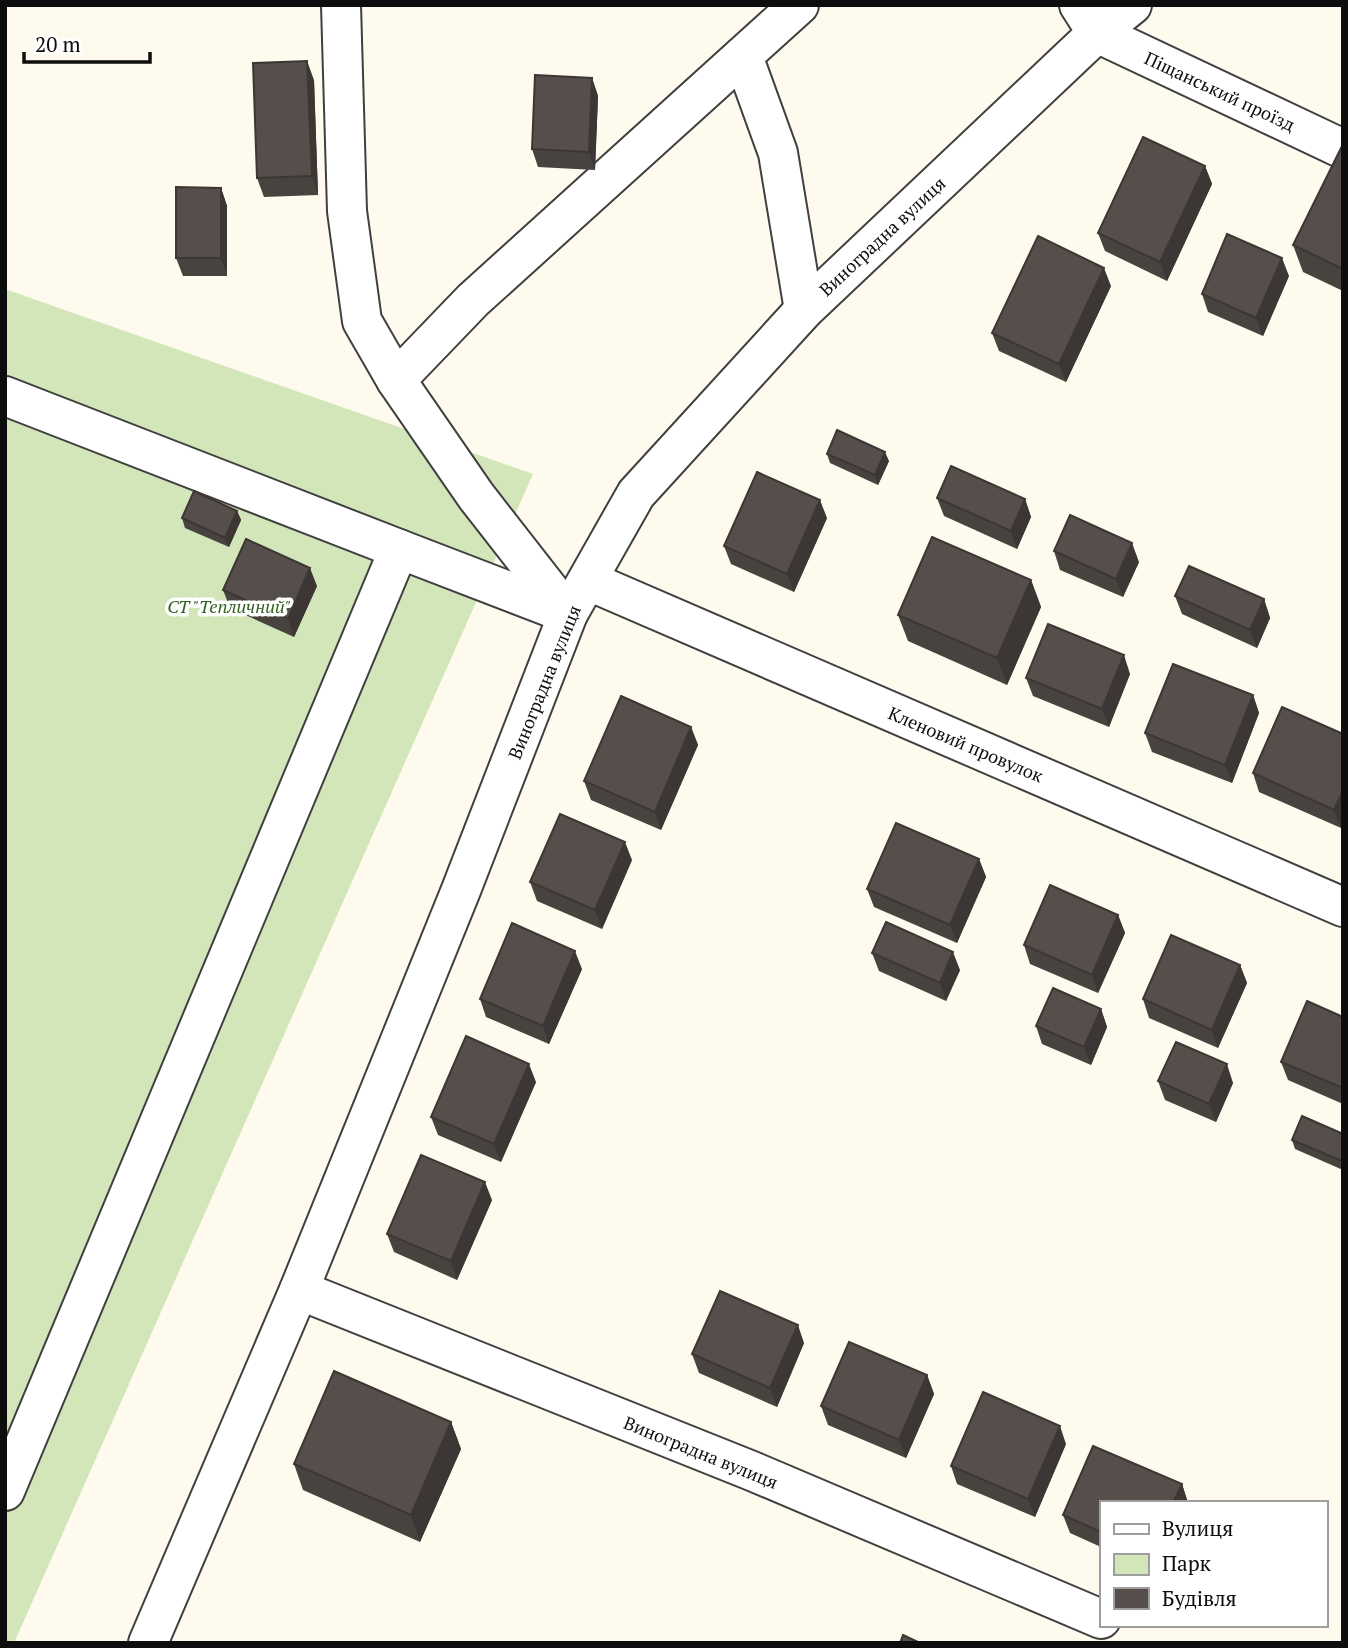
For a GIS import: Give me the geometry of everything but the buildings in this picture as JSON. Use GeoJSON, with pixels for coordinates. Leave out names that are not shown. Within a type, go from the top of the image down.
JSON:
{"type":"FeatureCollection","features":[{"type":"Feature","properties":{"kind":"street"},"geometry":{"type":"LineString","coordinates":[[341,5],[347,211],[362,321],[396,380],[476,496],[568,614]]}},
{"type":"Feature","properties":{"kind":"street"},"geometry":{"type":"LineString","coordinates":[[396,380],[473,300],[799,5]]}},
{"type":"Feature","properties":{"kind":"street","name":"Виноградна вулиця"},"geometry":{"type":"LineString","coordinates":[[148,1643],[299,1290],[461,890],[568,614],[636,494],[804,310],[1088,19],[1132,5]]}},
{"type":"Feature","properties":{"kind":"street","name":"Піщанський проїзд"},"geometry":{"type":"LineString","coordinates":[[1088,19],[1343,149]]}},
{"type":"Feature","properties":{"kind":"street"},"geometry":{"type":"LineString","coordinates":[[743,56],[778,153],[804,310]]}},
{"type":"Feature","properties":{"kind":"street"},"geometry":{"type":"LineString","coordinates":[[5,396],[568,614]]}},
{"type":"Feature","properties":{"kind":"street"},"geometry":{"type":"LineString","coordinates":[[5,1491],[398,549]]}},
{"type":"Feature","properties":{"kind":"street","name":"Кленовий провулок"},"geometry":{"type":"LineString","coordinates":[[589,581],[1343,908]]}},
{"type":"Feature","properties":{"kind":"street","name":"Виноградна вулиця"},"geometry":{"type":"LineString","coordinates":[[299,1290],[751,1471],[1100,1619]]}},
{"type":"Feature","properties":{"kind":"green space","name":"СТ \"Тепличний\""},"geometry":{"type":"Polygon","coordinates":[[[5,289],[533,474],[14,1643],[5,1643],[5,289]]]}}]}
